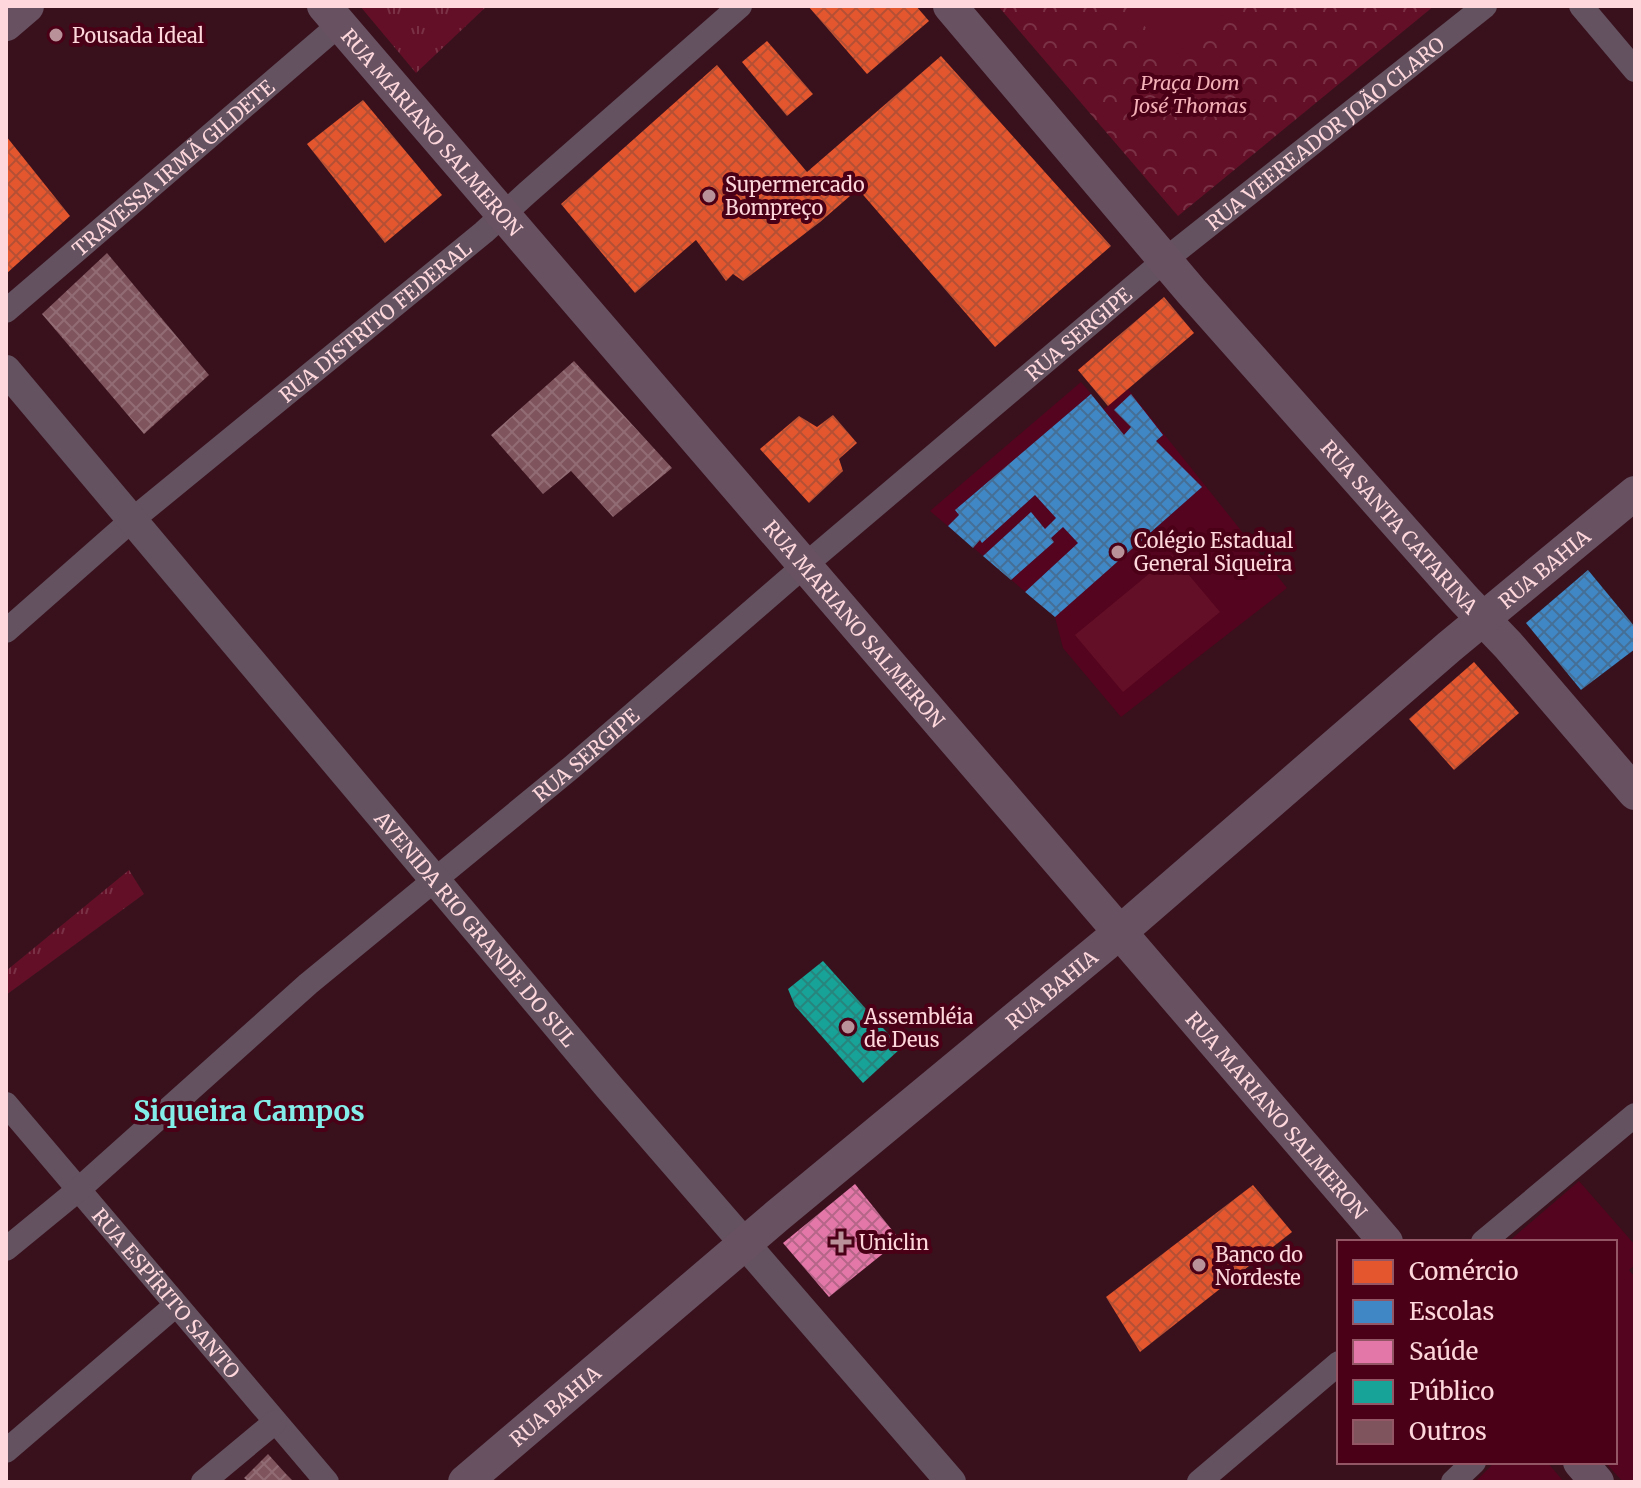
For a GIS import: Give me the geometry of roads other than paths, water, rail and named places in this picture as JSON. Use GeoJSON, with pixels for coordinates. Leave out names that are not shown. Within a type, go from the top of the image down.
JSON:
{"type":"FeatureCollection","features":[{"type":"Feature","properties":{"kind":"main road"},"geometry":{"type":"LineString","coordinates":[[6,24],[27,6]]}},
{"type":"Feature","properties":{"kind":"main road","name":"RUA SANTA CATARINA"},"geometry":{"type":"LineString","coordinates":[[950,6],[1165,260],[1635,793]]}},
{"type":"Feature","properties":{"kind":"main road","name":"RUA MARIANO SALMERON"},"geometry":{"type":"LineString","coordinates":[[332,15],[1384,1240]]}},
{"type":"Feature","properties":{"kind":"main road","name":"RUA BAHIA"},"geometry":{"type":"LineString","coordinates":[[465,1482],[1119,933],[1635,493]]}},
{"type":"Feature","properties":{"kind":"main road"},"geometry":{"type":"LineString","coordinates":[[1582,1464],[1597,1482]]}},
{"type":"Feature","properties":{"kind":"street","name":"RUA DISTRITO FEDERAL"},"geometry":{"type":"LineString","coordinates":[[6,631],[132,520],[484,232],[740,6]]}},
{"type":"Feature","properties":{"kind":"street","name":"RUA VEEREADOR JOÃO CLARO"},"geometry":{"type":"LineString","coordinates":[[1165,260],[1485,6]]}},
{"type":"Feature","properties":{"kind":"street"},"geometry":{"type":"LineString","coordinates":[[1581,6],[1635,70]]}},
{"type":"Feature","properties":{"kind":"street","name":"TRAVESSA IRMÃ GILDETE"},"geometry":{"type":"LineString","coordinates":[[6,311],[332,15]]}},
{"type":"Feature","properties":{"kind":"street","name":"RUA SERGIPE"},"geometry":{"type":"LineString","coordinates":[[6,1249],[78,1190],[308,984],[572,767],[1165,260]]}},
{"type":"Feature","properties":{"kind":"street","name":"AVENIDA RIO GRANDE DO SUL"},"geometry":{"type":"LineString","coordinates":[[6,370],[609,1087],[951,1482]]}},
{"type":"Feature","properties":{"kind":"street","name":"RUA ESPÍRITO SANTO"},"geometry":{"type":"LineString","coordinates":[[6,1104],[327,1482]]}},
{"type":"Feature","properties":{"kind":"street"},"geometry":{"type":"LineString","coordinates":[[1485,1240],[1635,1115]]}},
{"type":"Feature","properties":{"kind":"street"},"geometry":{"type":"LineString","coordinates":[[6,1451],[176,1305]]}},
{"type":"Feature","properties":{"kind":"street"},"geometry":{"type":"LineString","coordinates":[[1199,1482],[1337,1365]]}},
{"type":"Feature","properties":{"kind":"street"},"geometry":{"type":"LineString","coordinates":[[203,1482],[275,1422]]}},
{"type":"Feature","properties":{"kind":"street"},"geometry":{"type":"LineString","coordinates":[[1453,1482],[1472,1464]]}},
{"type":"Feature","properties":{"kind":"place","name":"Pousada Ideal"},"geometry":{"type":"Point","coordinates":[56,35]}},
{"type":"Feature","properties":{"kind":"place","name":"Supermercado Bompreço"},"geometry":{"type":"Point","coordinates":[709,196]}},
{"type":"Feature","properties":{"kind":"place","name":"Colégio Estadual General Siqueira"},"geometry":{"type":"Point","coordinates":[1118,552]}},
{"type":"Feature","properties":{"kind":"place","name":"Assembléia de Deus"},"geometry":{"type":"Point","coordinates":[848,1027]}},
{"type":"Feature","properties":{"kind":"place","name":"Uniclin"},"geometry":{"type":"Point","coordinates":[841,1242]}},
{"type":"Feature","properties":{"kind":"place","name":"Banco do Nordeste"},"geometry":{"type":"Point","coordinates":[1199,1265]}},
{"type":"Feature","properties":{"kind":"district","name":"Siqueira Campos"},"geometry":{"type":"Point","coordinates":[249,1111]}},
{"type":"Feature","properties":{"kind":"park label","name":"Praça Dom José Thomas"},"geometry":{"type":"Point","coordinates":[1190,94]}}]}
